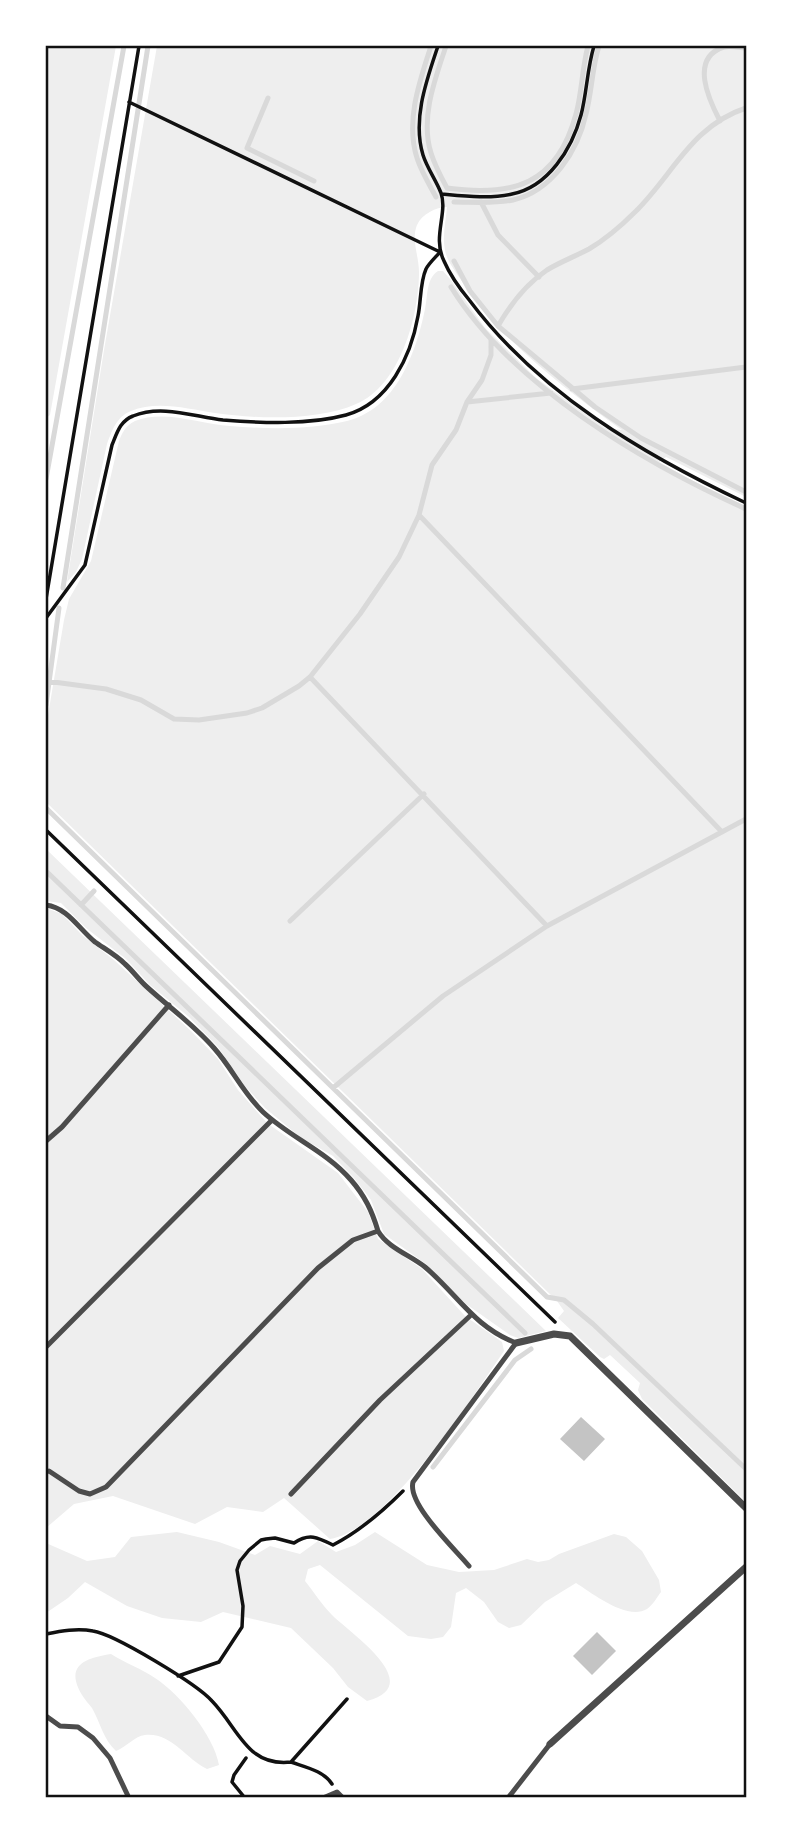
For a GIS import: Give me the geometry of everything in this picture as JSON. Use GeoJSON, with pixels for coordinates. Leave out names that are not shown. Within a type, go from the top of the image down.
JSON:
{"type":"FeatureCollection","features":[{"type":"Feature","properties":{"kind":"street"},"geometry":{"type":"LineString","coordinates":[[516,1343],[554,1334],[570,1336],[747,1508]]}},
{"type":"Feature","properties":{"kind":"street"},"geometry":{"type":"LineString","coordinates":[[550,1744],[747,1567]]}},
{"type":"Feature","properties":{"kind":"lane"},"geometry":{"type":"LineString","coordinates":[[46,905],[59,907],[67,913],[169,1005],[215,1049],[248,1096],[272,1120],[297,1140],[330,1159],[352,1181],[372,1211],[378,1231],[387,1241],[424,1266],[471,1315],[497,1334],[516,1343],[413,1482],[413,1495],[417,1503],[469,1566]]}},
{"type":"Feature","properties":{"kind":"lane"},"geometry":{"type":"LineString","coordinates":[[46,1141],[62,1127],[169,1005]]}},
{"type":"Feature","properties":{"kind":"lane"},"geometry":{"type":"LineString","coordinates":[[46,1347],[272,1120]]}},
{"type":"Feature","properties":{"kind":"lane"},"geometry":{"type":"LineString","coordinates":[[46,1472],[49,1471],[79,1491],[90,1494],[106,1487],[318,1268],[354,1240],[378,1231]]}},
{"type":"Feature","properties":{"kind":"lane"},"geometry":{"type":"LineString","coordinates":[[291,1494],[380,1399],[471,1315]]}},
{"type":"Feature","properties":{"kind":"lane"},"geometry":{"type":"LineString","coordinates":[[46,1716],[60,1726],[78,1727],[93,1738],[110,1758],[130,1797]]}},
{"type":"Feature","properties":{"kind":"lane"},"geometry":{"type":"LineString","coordinates":[[508,1797],[550,1744]]}},
{"type":"Feature","properties":{"kind":"lane"},"geometry":{"type":"LineString","coordinates":[[323,1797],[337,1792],[343,1797]]}},
{"type":"Feature","properties":{"kind":"path"},"geometry":{"type":"LineString","coordinates":[[46,599],[139,46]]}},
{"type":"Feature","properties":{"kind":"path"},"geometry":{"type":"LineString","coordinates":[[438,46],[426,82],[420,127],[424,157],[442,194],[440,252],[453,277],[482,318],[558,390],[628,440],[706,484],[747,503]]}},
{"type":"Feature","properties":{"kind":"path"},"geometry":{"type":"LineString","coordinates":[[442,194],[509,195],[529,188],[544,178],[566,152],[574,137],[581,117],[594,46]]}},
{"type":"Feature","properties":{"kind":"path"},"geometry":{"type":"LineString","coordinates":[[129,102],[440,252]]}},
{"type":"Feature","properties":{"kind":"path"},"geometry":{"type":"LineString","coordinates":[[46,618],[85,565],[112,445],[118,428],[124,421],[133,416],[161,412],[253,421],[334,418],[356,412],[378,398],[401,369],[418,320],[426,269],[440,252]]}},
{"type":"Feature","properties":{"kind":"path"},"geometry":{"type":"LineString","coordinates":[[46,830],[570,1336]]}},
{"type":"Feature","properties":{"kind":"path"},"geometry":{"type":"LineString","coordinates":[[178,1676],[219,1662],[242,1628],[243,1606],[237,1570],[240,1561],[254,1545],[261,1540],[275,1538],[293,1543],[306,1536],[314,1536],[333,1545],[374,1519],[413,1482]]}},
{"type":"Feature","properties":{"kind":"path"},"geometry":{"type":"LineString","coordinates":[[46,1634],[67,1630],[96,1631],[162,1664],[211,1699],[257,1757],[276,1763],[291,1762],[318,1772],[330,1780],[337,1792]]}},
{"type":"Feature","properties":{"kind":"path"},"geometry":{"type":"LineString","coordinates":[[291,1762],[347,1699]]}},
{"type":"Feature","properties":{"kind":"path"},"geometry":{"type":"LineString","coordinates":[[245,1797],[232,1782],[246,1758]]}},
{"type":"Feature","properties":{"kind":"shaded area"},"geometry":{"type":"Polygon","coordinates":[[[46,46],[116,46],[50,415],[46,418],[46,46]]]}},
{"type":"Feature","properties":{"kind":"shaded area"},"geometry":{"type":"Polygon","coordinates":[[[157,46],[746,46],[746,497],[666,457],[659,462],[746,506],[746,1502],[642,1399],[638,1390],[640,1383],[610,1355],[604,1359],[600,1357],[558,1318],[564,1311],[557,1301],[46,802],[46,727],[64,620],[69,599],[91,561],[119,441],[125,430],[135,421],[158,416],[230,426],[288,428],[333,424],[364,415],[379,405],[401,377],[416,343],[429,283],[434,274],[443,271],[485,328],[536,378],[605,428],[622,430],[536,363],[479,305],[448,259],[444,239],[447,207],[438,208],[419,221],[415,231],[419,272],[415,309],[404,348],[384,382],[371,395],[356,404],[341,410],[306,416],[249,417],[162,406],[141,408],[126,414],[115,425],[107,444],[82,559],[67,582],[157,46]]]}},
{"type":"Feature","properties":{"kind":"shaded area"},"geometry":{"type":"Polygon","coordinates":[[[46,849],[546,1331],[518,1338],[510,1335],[466,1304],[426,1264],[384,1234],[371,1200],[333,1156],[300,1137],[265,1108],[245,1086],[218,1047],[189,1017],[150,985],[126,959],[86,928],[61,903],[46,901],[46,849]]]}},
{"type":"Feature","properties":{"kind":"shaded area"},"geometry":{"type":"Polygon","coordinates":[[[46,908],[62,914],[82,935],[114,960],[191,1031],[218,1059],[238,1090],[267,1123],[338,1173],[368,1212],[378,1239],[422,1269],[465,1316],[502,1342],[504,1351],[426,1460],[377,1513],[352,1530],[330,1539],[284,1498],[263,1512],[227,1507],[195,1524],[113,1496],[74,1504],[46,1528],[46,908]]]}},
{"type":"Feature","properties":{"kind":"shaded area"},"geometry":{"type":"Polygon","coordinates":[[[177,1532],[219,1542],[255,1555],[270,1546],[300,1554],[318,1541],[336,1552],[355,1545],[375,1532],[427,1565],[459,1572],[494,1570],[527,1559],[538,1562],[549,1560],[614,1534],[626,1537],[642,1551],[659,1580],[661,1592],[647,1609],[639,1612],[620,1609],[576,1583],[545,1602],[521,1625],[509,1628],[498,1622],[484,1602],[466,1588],[456,1593],[451,1627],[443,1637],[431,1639],[408,1636],[320,1565],[308,1569],[305,1581],[321,1603],[367,1646],[387,1672],[390,1683],[384,1693],[367,1701],[348,1687],[333,1668],[291,1628],[223,1612],[201,1622],[162,1618],[127,1606],[85,1582],[46,1613],[46,1543],[87,1561],[115,1557],[131,1537],[177,1532]]]}},
{"type":"Feature","properties":{"kind":"shaded area"},"geometry":{"type":"Polygon","coordinates":[[[111,1654],[150,1675],[175,1694],[203,1729],[219,1765],[207,1769],[171,1742],[154,1735],[141,1736],[116,1751],[82,1695],[75,1676],[80,1665],[86,1661],[111,1654]]]}},
{"type":"Feature","properties":{"kind":"building"},"geometry":{"type":"Polygon","coordinates":[[[581,1417],[605,1439],[584,1461],[560,1439],[581,1417]]]}},
{"type":"Feature","properties":{"kind":"building"},"geometry":{"type":"Polygon","coordinates":[[[597,1632],[616,1651],[592,1675],[573,1656],[597,1632]]]}},
{"type":"Feature","properties":{"kind":"waterway"},"geometry":{"type":"LineString","coordinates":[[46,479],[124,46]]}},
{"type":"Feature","properties":{"kind":"waterway"},"geometry":{"type":"LineString","coordinates":[[63,588],[148,46]]}},
{"type":"Feature","properties":{"kind":"waterway"},"geometry":{"type":"LineString","coordinates":[[431,46],[415,101],[413,130],[419,163],[436,197]]}},
{"type":"Feature","properties":{"kind":"waterway"},"geometry":{"type":"LineString","coordinates":[[446,46],[430,99],[428,140],[434,162],[447,188],[471,190],[512,187],[529,181],[544,171],[557,157],[568,138],[576,114],[588,46]]}},
{"type":"Feature","properties":{"kind":"waterway"},"geometry":{"type":"LineString","coordinates":[[454,202],[513,200],[540,188],[551,179],[577,142],[588,105],[599,46]]}},
{"type":"Feature","properties":{"kind":"waterway"},"geometry":{"type":"LineString","coordinates":[[720,121],[707,91],[704,70],[707,60],[713,52],[724,47],[746,48]]}},
{"type":"Feature","properties":{"kind":"waterway"},"geometry":{"type":"LineString","coordinates":[[268,98],[247,148],[314,181]]}},
{"type":"Feature","properties":{"kind":"waterway"},"geometry":{"type":"LineString","coordinates":[[498,326],[525,288],[547,270],[589,249],[614,232],[648,198],[697,139],[727,116],[746,108]]}},
{"type":"Feature","properties":{"kind":"waterway"},"geometry":{"type":"LineString","coordinates":[[481,202],[498,235],[539,277]]}},
{"type":"Feature","properties":{"kind":"waterway"},"geometry":{"type":"LineString","coordinates":[[454,261],[470,291],[498,326],[595,407],[641,438],[746,492]]}},
{"type":"Feature","properties":{"kind":"waterway"},"geometry":{"type":"LineString","coordinates":[[451,287],[477,323],[508,357],[583,418],[665,469],[746,509]]}},
{"type":"Feature","properties":{"kind":"waterway"},"geometry":{"type":"LineString","coordinates":[[46,681],[106,689],[141,700],[174,719],[199,720],[247,713],[262,708],[299,686],[310,677],[360,614],[399,557],[419,515],[432,465],[456,430],[467,402],[482,380],[491,355],[491,340]]}},
{"type":"Feature","properties":{"kind":"waterway"},"geometry":{"type":"LineString","coordinates":[[572,389],[746,367]]}},
{"type":"Feature","properties":{"kind":"waterway"},"geometry":{"type":"LineString","coordinates":[[467,402],[551,393]]}},
{"type":"Feature","properties":{"kind":"waterway"},"geometry":{"type":"LineString","coordinates":[[419,515],[722,832]]}},
{"type":"Feature","properties":{"kind":"waterway"},"geometry":{"type":"LineString","coordinates":[[46,705],[59,608]]}},
{"type":"Feature","properties":{"kind":"waterway"},"geometry":{"type":"LineString","coordinates":[[310,677],[547,926]]}},
{"type":"Feature","properties":{"kind":"waterway"},"geometry":{"type":"LineString","coordinates":[[290,921],[424,794]]}},
{"type":"Feature","properties":{"kind":"waterway"},"geometry":{"type":"LineString","coordinates":[[46,808],[333,1088],[443,996],[547,926],[746,819]]}},
{"type":"Feature","properties":{"kind":"waterway"},"geometry":{"type":"LineString","coordinates":[[46,871],[525,1333]]}},
{"type":"Feature","properties":{"kind":"waterway"},"geometry":{"type":"LineString","coordinates":[[81,905],[94,891]]}},
{"type":"Feature","properties":{"kind":"waterway"},"geometry":{"type":"LineString","coordinates":[[333,1088],[547,1297],[564,1300],[593,1324],[746,1469]]}},
{"type":"Feature","properties":{"kind":"waterway"},"geometry":{"type":"LineString","coordinates":[[433,1467],[515,1360],[531,1349]]}}]}
